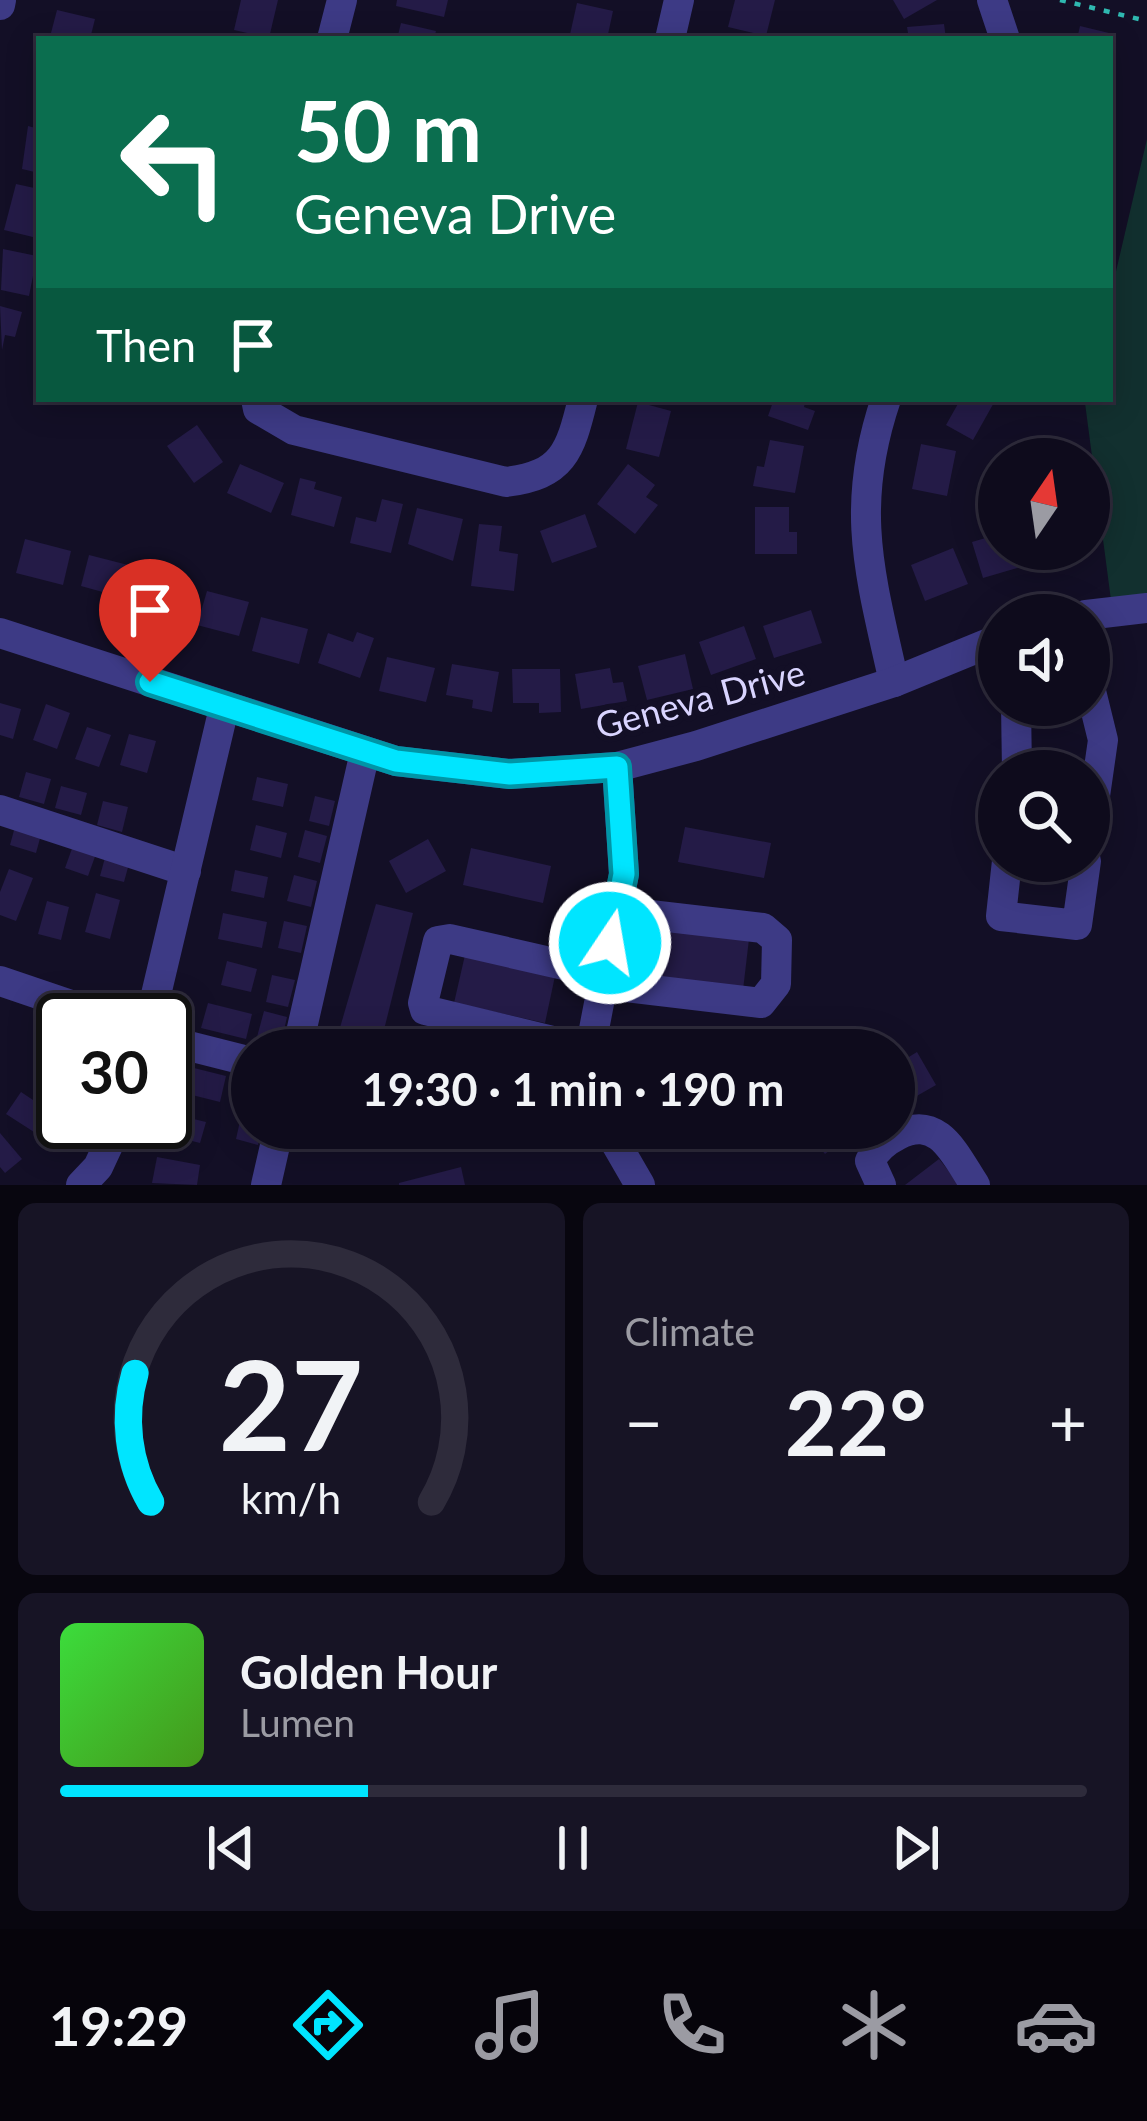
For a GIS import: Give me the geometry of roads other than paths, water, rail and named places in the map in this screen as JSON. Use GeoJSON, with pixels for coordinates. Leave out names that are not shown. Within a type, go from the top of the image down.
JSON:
{"type":"FeatureCollection","features":[{"type":"Feature","properties":{"kind":"street"},"geometry":{"type":"LineString","coordinates":[[333,36],[342,0]]}},
{"type":"Feature","properties":{"kind":"street"},"geometry":{"type":"LineString","coordinates":[[671,36],[679,0]]}},
{"type":"Feature","properties":{"kind":"street"},"geometry":{"type":"LineString","coordinates":[[992,0],[1003,36]]}},
{"type":"Feature","properties":{"kind":"street"},"geometry":{"type":"LineString","coordinates":[[257,402],[258,409],[294,430],[506,482],[542,478],[571,446],[582,402]]}},
{"type":"Feature","properties":{"kind":"street"},"geometry":{"type":"LineString","coordinates":[[885,402],[864,476],[865,556],[894,682]]}},
{"type":"Feature","properties":{"kind":"street"},"geometry":{"type":"LineString","coordinates":[[1110,612],[1147,608]]}},
{"type":"Feature","properties":{"kind":"street","name":"Geneva Drive"},"geometry":{"type":"LineString","coordinates":[[0,633],[396,761],[510,774],[617,767],[894,682],[978,648]]}},
{"type":"Feature","properties":{"kind":"street"},"geometry":{"type":"LineString","coordinates":[[157,993],[224,708]]}},
{"type":"Feature","properties":{"kind":"street"},"geometry":{"type":"LineString","coordinates":[[302,1029],[365,752]]}},
{"type":"Feature","properties":{"kind":"street"},"geometry":{"type":"LineString","coordinates":[[594,1029],[624,874],[617,767]]}},
{"type":"Feature","properties":{"kind":"street"},"geometry":{"type":"LineString","coordinates":[[0,809],[186,871]]}},
{"type":"Feature","properties":{"kind":"street"},"geometry":{"type":"LineString","coordinates":[[1004,882],[1000,916],[1077,925],[1083,882]]}},
{"type":"Feature","properties":{"kind":"street"},"geometry":{"type":"LineString","coordinates":[[503,1029],[425,1010],[439,941],[450,939],[602,979],[761,1003],[776,984],[777,940],[763,928],[616,911]]}},
{"type":"Feature","properties":{"kind":"street"},"geometry":{"type":"LineString","coordinates":[[0,981],[36,993]]}},
{"type":"Feature","properties":{"kind":"street"},"geometry":{"type":"LineString","coordinates":[[192,1047],[231,1057]]}},
{"type":"Feature","properties":{"kind":"street"},"geometry":{"type":"LineString","coordinates":[[881,1185],[871,1161],[874,1153],[902,1133],[927,1128],[940,1134],[975,1185]]}},
{"type":"Feature","properties":{"kind":"street"},"geometry":{"type":"LineString","coordinates":[[81,1185],[98,1167],[106,1149]]}},
{"type":"Feature","properties":{"kind":"street"},"geometry":{"type":"LineString","coordinates":[[266,1185],[274,1149]]}},
{"type":"Feature","properties":{"kind":"street"},"geometry":{"type":"LineString","coordinates":[[619,1149],[638,1184]]}}]}
